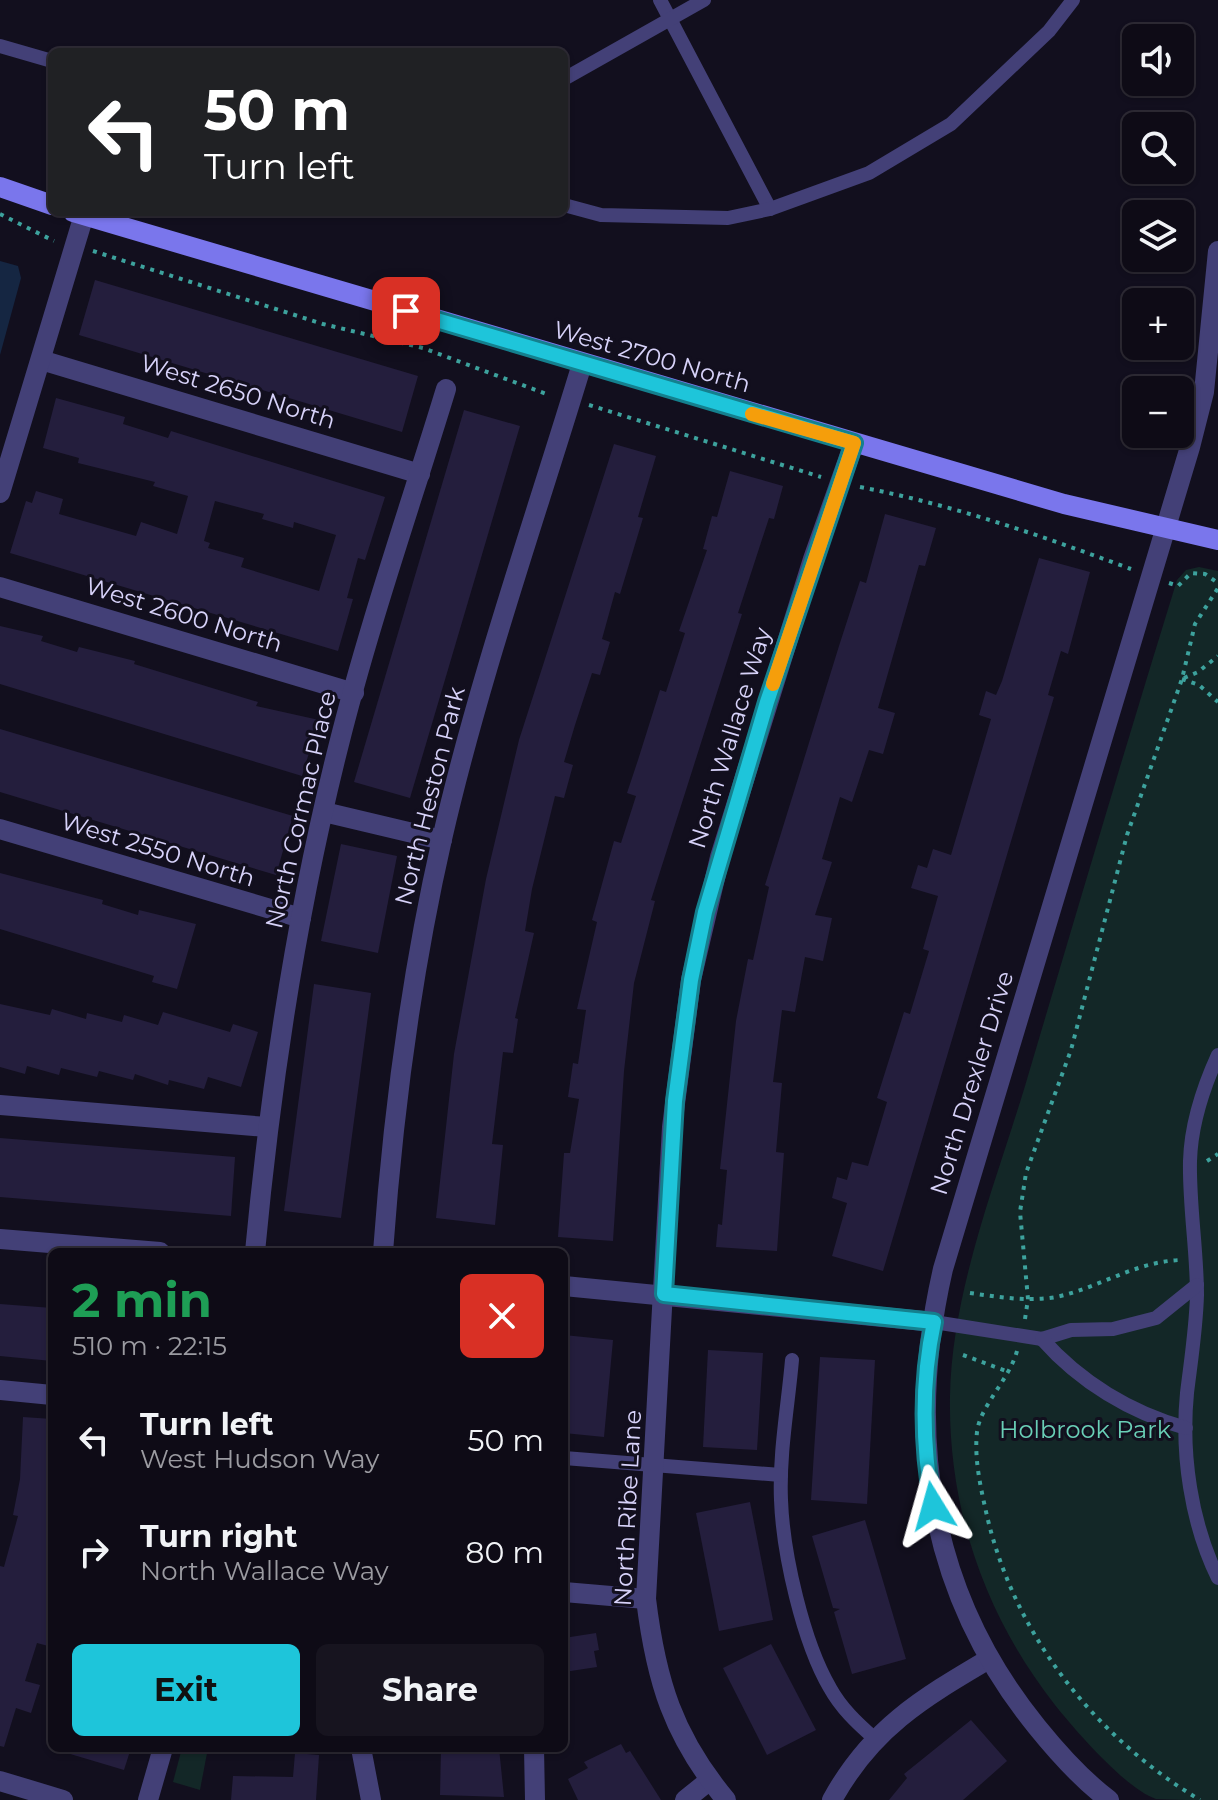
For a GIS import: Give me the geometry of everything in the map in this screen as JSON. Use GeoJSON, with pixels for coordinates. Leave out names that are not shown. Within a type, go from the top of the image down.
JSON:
{"type":"FeatureCollection","features":[{"type":"Feature","properties":{"kind":"street"},"geometry":{"type":"LineString","coordinates":[[0,187],[48,204]]}},
{"type":"Feature","properties":{"kind":"street"},"geometry":{"type":"LineString","coordinates":[[0,493],[41,360],[78,216]]}},
{"type":"Feature","properties":{"kind":"street","name":"West 2700 North"},"geometry":{"type":"LineString","coordinates":[[86,216],[1064,504],[1168,525],[1218,540]]}},
{"type":"Feature","properties":{"kind":"street","name":"North Drexler Drive"},"geometry":{"type":"LineString","coordinates":[[1109,1800],[1061,1756],[989,1659],[954,1584],[938,1530],[929,1481],[925,1376],[943,1269],[1168,525],[1204,392],[1218,251]]}},
{"type":"Feature","properties":{"kind":"street","name":"West 2650 North"},"geometry":{"type":"LineString","coordinates":[[41,360],[420,474]]}},
{"type":"Feature","properties":{"kind":"street","name":"North Heston Park"},"geometry":{"type":"LineString","coordinates":[[383,1248],[392,1140],[407,1023],[442,840],[471,724],[582,364]]}},
{"type":"Feature","properties":{"kind":"street","name":"North Cormac Place"},"geometry":{"type":"LineString","coordinates":[[255,1248],[267,1127],[301,918],[324,812],[354,693],[446,389]]}},
{"type":"Feature","properties":{"kind":"street","name":"North Wallace Way"},"geometry":{"type":"LineString","coordinates":[[664,1294],[679,1064],[705,912],[767,702],[854,443]]}},
{"type":"Feature","properties":{"kind":"street","name":"West 2600 North"},"geometry":{"type":"LineString","coordinates":[[0,587],[354,693]]}},
{"type":"Feature","properties":{"kind":"street"},"geometry":{"type":"LineString","coordinates":[[324,812],[442,840]]}},
{"type":"Feature","properties":{"kind":"street","name":"West 2550 North"},"geometry":{"type":"LineString","coordinates":[[0,829],[301,918]]}},
{"type":"Feature","properties":{"kind":"street"},"geometry":{"type":"LineString","coordinates":[[0,1105],[267,1127]]}},
{"type":"Feature","properties":{"kind":"street"},"geometry":{"type":"LineString","coordinates":[[0,1239],[111,1248]]}},
{"type":"Feature","properties":{"kind":"street"},"geometry":{"type":"LineString","coordinates":[[568,1286],[934,1322]]}},
{"type":"Feature","properties":{"kind":"street","name":"North Ribe Lane"},"geometry":{"type":"LineString","coordinates":[[664,1294],[646,1599],[656,1666],[672,1718],[726,1800]]}},
{"type":"Feature","properties":{"kind":"street"},"geometry":{"type":"LineString","coordinates":[[0,1390],[48,1395]]}},
{"type":"Feature","properties":{"kind":"street"},"geometry":{"type":"LineString","coordinates":[[568,1592],[646,1599]]}},
{"type":"Feature","properties":{"kind":"street"},"geometry":{"type":"LineString","coordinates":[[832,1800],[874,1738],[928,1694],[989,1659]]}},
{"type":"Feature","properties":{"kind":"street"},"geometry":{"type":"LineString","coordinates":[[148,1800],[162,1752]]}},
{"type":"Feature","properties":{"kind":"street"},"geometry":{"type":"LineString","coordinates":[[362,1752],[371,1800]]}},
{"type":"Feature","properties":{"kind":"street"},"geometry":{"type":"LineString","coordinates":[[534,1752],[535,1800]]}},
{"type":"Feature","properties":{"kind":"street"},"geometry":{"type":"LineString","coordinates":[[685,1800],[710,1780]]}},
{"type":"Feature","properties":{"kind":"street"},"geometry":{"type":"LineString","coordinates":[[0,1781],[63,1800]]}},
{"type":"Feature","properties":{"kind":"lane"},"geometry":{"type":"LineString","coordinates":[[660,0],[770,209]]}},
{"type":"Feature","properties":{"kind":"lane"},"geometry":{"type":"LineString","coordinates":[[568,77],[704,0]]}},
{"type":"Feature","properties":{"kind":"lane"},"geometry":{"type":"LineString","coordinates":[[568,206],[601,215],[728,218],[770,209],[869,173],[951,124],[1049,31],[1073,0]]}},
{"type":"Feature","properties":{"kind":"lane"},"geometry":{"type":"LineString","coordinates":[[0,46],[48,60]]}},
{"type":"Feature","properties":{"kind":"lane"},"geometry":{"type":"LineString","coordinates":[[1218,1055],[1194,1122],[1190,1162],[1197,1285],[1186,1428],[1196,1514],[1218,1578]]}},
{"type":"Feature","properties":{"kind":"lane"},"geometry":{"type":"LineString","coordinates":[[934,1322],[1042,1339],[1071,1330],[1137,1326],[1156,1318],[1197,1285]]}},
{"type":"Feature","properties":{"kind":"lane"},"geometry":{"type":"LineString","coordinates":[[1042,1339],[1062,1362],[1117,1400],[1141,1414],[1186,1428]]}},
{"type":"Feature","properties":{"kind":"lane"},"geometry":{"type":"LineString","coordinates":[[792,1360],[781,1475],[781,1503],[791,1568],[810,1642],[829,1688],[853,1720],[874,1738]]}},
{"type":"Feature","properties":{"kind":"lane"},"geometry":{"type":"LineString","coordinates":[[568,1458],[781,1475]]}},
{"type":"Feature","properties":{"kind":"path"},"geometry":{"type":"LineString","coordinates":[[0,214],[26,224],[50,242],[58,241]]}},
{"type":"Feature","properties":{"kind":"path"},"geometry":{"type":"LineString","coordinates":[[98,253],[323,324],[423,348],[545,394]]}},
{"type":"Feature","properties":{"kind":"path"},"geometry":{"type":"LineString","coordinates":[[594,406],[820,477]]}},
{"type":"Feature","properties":{"kind":"path"},"geometry":{"type":"LineString","coordinates":[[860,487],[910,496],[1046,536],[1126,567]]}},
{"type":"Feature","properties":{"kind":"path"},"geometry":{"type":"LineString","coordinates":[[1026,1314],[1028,1299],[1020,1212],[1026,1173],[1071,1050],[1134,811],[1182,679],[1195,624],[1218,585],[1205,574],[1191,573],[1178,586],[1174,585]]}},
{"type":"Feature","properties":{"kind":"path"},"geometry":{"type":"LineString","coordinates":[[1182,679],[1198,672],[1218,656]]}},
{"type":"Feature","properties":{"kind":"path"},"geometry":{"type":"LineString","coordinates":[[1182,679],[1199,685],[1218,702]]}},
{"type":"Feature","properties":{"kind":"path"},"geometry":{"type":"LineString","coordinates":[[970,1293],[1028,1299],[1074,1292],[1143,1264],[1185,1260]]}},
{"type":"Feature","properties":{"kind":"path"},"geometry":{"type":"LineString","coordinates":[[963,1355],[1010,1372]]}},
{"type":"Feature","properties":{"kind":"path"},"geometry":{"type":"LineString","coordinates":[[1015,1358],[1010,1372],[984,1413],[976,1435],[981,1488],[989,1525],[1013,1592],[1039,1643],[1085,1705],[1152,1769],[1200,1800]]}},
{"type":"Feature","properties":{"kind":"green space","name":"Holbrook Park"},"geometry":{"type":"Polygon","coordinates":[[[1199,567],[1218,571],[1218,1800],[1156,1799],[1130,1784],[1088,1743],[1030,1671],[990,1598],[964,1520],[951,1438],[950,1396],[958,1317],[977,1239],[1177,580],[1186,570],[1199,567]]]}},
{"type":"Feature","properties":{"kind":"green space"},"geometry":{"type":"Polygon","coordinates":[[[181,1752],[207,1752],[200,1790],[173,1782],[181,1752]]]}},
{"type":"Feature","properties":{"kind":"water"},"geometry":{"type":"Polygon","coordinates":[[[0,261],[18,266],[21,278],[0,355],[0,261]]]}},
{"type":"Feature","properties":{"kind":"building"},"geometry":{"type":"Polygon","coordinates":[[[95,280],[418,376],[402,432],[79,335],[95,280]]]}},
{"type":"Feature","properties":{"kind":"building"},"geometry":{"type":"Polygon","coordinates":[[[56,398],[125,417],[123,424],[168,438],[171,431],[385,497],[365,560],[358,558],[347,598],[353,599],[338,651],[10,553],[26,501],[32,503],[36,491],[63,499],[59,514],[136,536],[141,522],[177,534],[188,496],[153,486],[155,482],[78,463],[79,458],[43,448],[56,398]],[[215,501],[204,541],[210,543],[208,548],[244,558],[241,567],[319,591],[336,535],[294,522],[293,528],[262,519],[264,514],[215,501]]]}},
{"type":"Feature","properties":{"kind":"building"},"geometry":{"type":"Polygon","coordinates":[[[464,410],[520,426],[410,798],[354,782],[464,410]]]}},
{"type":"Feature","properties":{"kind":"building"},"geometry":{"type":"Polygon","coordinates":[[[614,444],[656,456],[638,517],[643,518],[620,594],[615,592],[602,639],[610,642],[600,675],[592,673],[575,725],[564,762],[573,765],[564,798],[555,796],[532,889],[525,931],[534,933],[515,1018],[518,1019],[513,1053],[503,1052],[492,1144],[503,1145],[495,1225],[436,1218],[454,1054],[486,879],[519,740],[614,444]]]}},
{"type":"Feature","properties":{"kind":"building"},"geometry":{"type":"Polygon","coordinates":[[[730,471],[783,486],[774,519],[769,518],[738,613],[742,614],[651,900],[655,901],[634,983],[624,1071],[613,1241],[558,1237],[564,1153],[570,1153],[579,1099],[568,1097],[573,1063],[578,1064],[586,1010],[577,1009],[597,922],[592,920],[614,841],[621,843],[636,796],[627,793],[660,690],[666,692],[685,633],[679,631],[707,550],[703,549],[712,516],[717,517],[730,471]]]}},
{"type":"Feature","properties":{"kind":"building"},"geometry":{"type":"Polygon","coordinates":[[[885,514],[936,528],[925,566],[919,565],[878,708],[895,713],[883,754],[869,750],[852,802],[840,797],[822,859],[832,862],[815,915],[832,918],[823,961],[805,957],[795,1012],[782,1010],[773,1082],[782,1083],[776,1152],[784,1153],[777,1251],[716,1247],[718,1224],[722,1225],[727,1170],[720,1169],[736,1021],[748,959],[753,960],[769,887],[765,885],[860,581],[866,583],[885,514]]]}},
{"type":"Feature","properties":{"kind":"building"},"geometry":{"type":"Polygon","coordinates":[[[1039,558],[1090,572],[1068,654],[1061,651],[1048,695],[1054,697],[883,1271],[832,1256],[847,1203],[832,1198],[837,1177],[847,1180],[852,1162],[868,1166],[887,1102],[877,1098],[904,1012],[910,1014],[929,951],[923,949],[938,896],[911,888],[918,865],[927,868],[933,849],[951,855],[991,719],[979,715],[986,691],[996,695],[1002,681],[1039,558]]]}},
{"type":"Feature","properties":{"kind":"building"},"geometry":{"type":"Polygon","coordinates":[[[0,626],[43,636],[41,641],[77,652],[79,647],[135,661],[134,664],[258,702],[256,706],[319,720],[302,776],[0,684],[0,626]]]}},
{"type":"Feature","properties":{"kind":"building"},"geometry":{"type":"Polygon","coordinates":[[[0,729],[293,816],[276,875],[0,792],[0,729]]]}},
{"type":"Feature","properties":{"kind":"building"},"geometry":{"type":"Polygon","coordinates":[[[341,844],[397,856],[378,953],[321,941],[341,844]]]}},
{"type":"Feature","properties":{"kind":"building"},"geometry":{"type":"Polygon","coordinates":[[[0,873],[103,900],[102,904],[138,915],[139,910],[196,924],[177,989],[152,982],[154,976],[0,929],[0,873]]]}},
{"type":"Feature","properties":{"kind":"building"},"geometry":{"type":"Polygon","coordinates":[[[314,984],[371,993],[341,1218],[284,1211],[314,984]]]}},
{"type":"Feature","properties":{"kind":"building"},"geometry":{"type":"Polygon","coordinates":[[[0,1004],[50,1015],[52,1009],[86,1019],[87,1013],[122,1022],[124,1015],[158,1025],[163,1012],[230,1032],[233,1024],[258,1032],[241,1087],[208,1077],[204,1089],[169,1080],[168,1085],[135,1074],[133,1080],[99,1071],[97,1077],[61,1068],[59,1075],[27,1066],[25,1074],[0,1067],[0,1004]]]}},
{"type":"Feature","properties":{"kind":"building"},"geometry":{"type":"Polygon","coordinates":[[[0,1138],[235,1157],[231,1216],[0,1197],[0,1138]]]}},
{"type":"Feature","properties":{"kind":"building"},"geometry":{"type":"Polygon","coordinates":[[[0,1304],[48,1308],[48,1361],[0,1356],[0,1304]]]}},
{"type":"Feature","properties":{"kind":"building"},"geometry":{"type":"Polygon","coordinates":[[[568,1335],[613,1340],[604,1437],[568,1433],[568,1335]]]}},
{"type":"Feature","properties":{"kind":"building"},"geometry":{"type":"Polygon","coordinates":[[[708,1350],[763,1353],[757,1450],[703,1447],[708,1350]]]}},
{"type":"Feature","properties":{"kind":"building"},"geometry":{"type":"Polygon","coordinates":[[[820,1357],[875,1360],[867,1504],[811,1500],[820,1357]]]}},
{"type":"Feature","properties":{"kind":"building"},"geometry":{"type":"Polygon","coordinates":[[[23,1417],[48,1419],[48,1646],[37,1643],[25,1681],[40,1685],[31,1713],[16,1708],[4,1747],[0,1746],[0,1566],[4,1567],[18,1516],[13,1515],[20,1479],[23,1417]]]}},
{"type":"Feature","properties":{"kind":"building"},"geometry":{"type":"Polygon","coordinates":[[[750,1502],[773,1620],[719,1631],[696,1513],[750,1502]]]}},
{"type":"Feature","properties":{"kind":"building"},"geometry":{"type":"Polygon","coordinates":[[[865,1520],[906,1659],[852,1674],[834,1612],[840,1609],[833,1608],[812,1536],[865,1520]]]}},
{"type":"Feature","properties":{"kind":"building"},"geometry":{"type":"Polygon","coordinates":[[[596,1633],[599,1650],[594,1651],[597,1667],[568,1671],[568,1637],[596,1633]]]}},
{"type":"Feature","properties":{"kind":"building"},"geometry":{"type":"Polygon","coordinates":[[[771,1644],[816,1730],[767,1755],[723,1668],[771,1644]]]}},
{"type":"Feature","properties":{"kind":"building"},"geometry":{"type":"Polygon","coordinates":[[[971,1720],[1007,1761],[963,1800],[889,1800],[907,1778],[904,1774],[971,1720]]]}},
{"type":"Feature","properties":{"kind":"building"},"geometry":{"type":"Polygon","coordinates":[[[621,1744],[626,1753],[630,1751],[661,1800],[578,1800],[568,1779],[588,1768],[584,1762],[621,1744]]]}},
{"type":"Feature","properties":{"kind":"building"},"geometry":{"type":"Polygon","coordinates":[[[67,1752],[130,1752],[124,1770],[67,1752]]]}},
{"type":"Feature","properties":{"kind":"building"},"geometry":{"type":"Polygon","coordinates":[[[441,1752],[499,1752],[504,1797],[440,1795],[441,1752]]]}},
{"type":"Feature","properties":{"kind":"building"},"geometry":{"type":"Polygon","coordinates":[[[295,1753],[319,1755],[316,1800],[231,1800],[233,1776],[293,1777],[295,1753]]]}},
{"type":"Feature","properties":{"kind":"slow traffic"},"geometry":{"type":"LineString","coordinates":[[752,414],[854,443],[773,684]]}},
{"type":"Feature","properties":{"kind":"route"},"geometry":{"type":"LineString","coordinates":[[406,311],[854,443],[767,702],[705,912],[691,980],[672,1127],[664,1294],[903,1316],[934,1322],[925,1376],[924,1429],[933,1506]]}}]}
